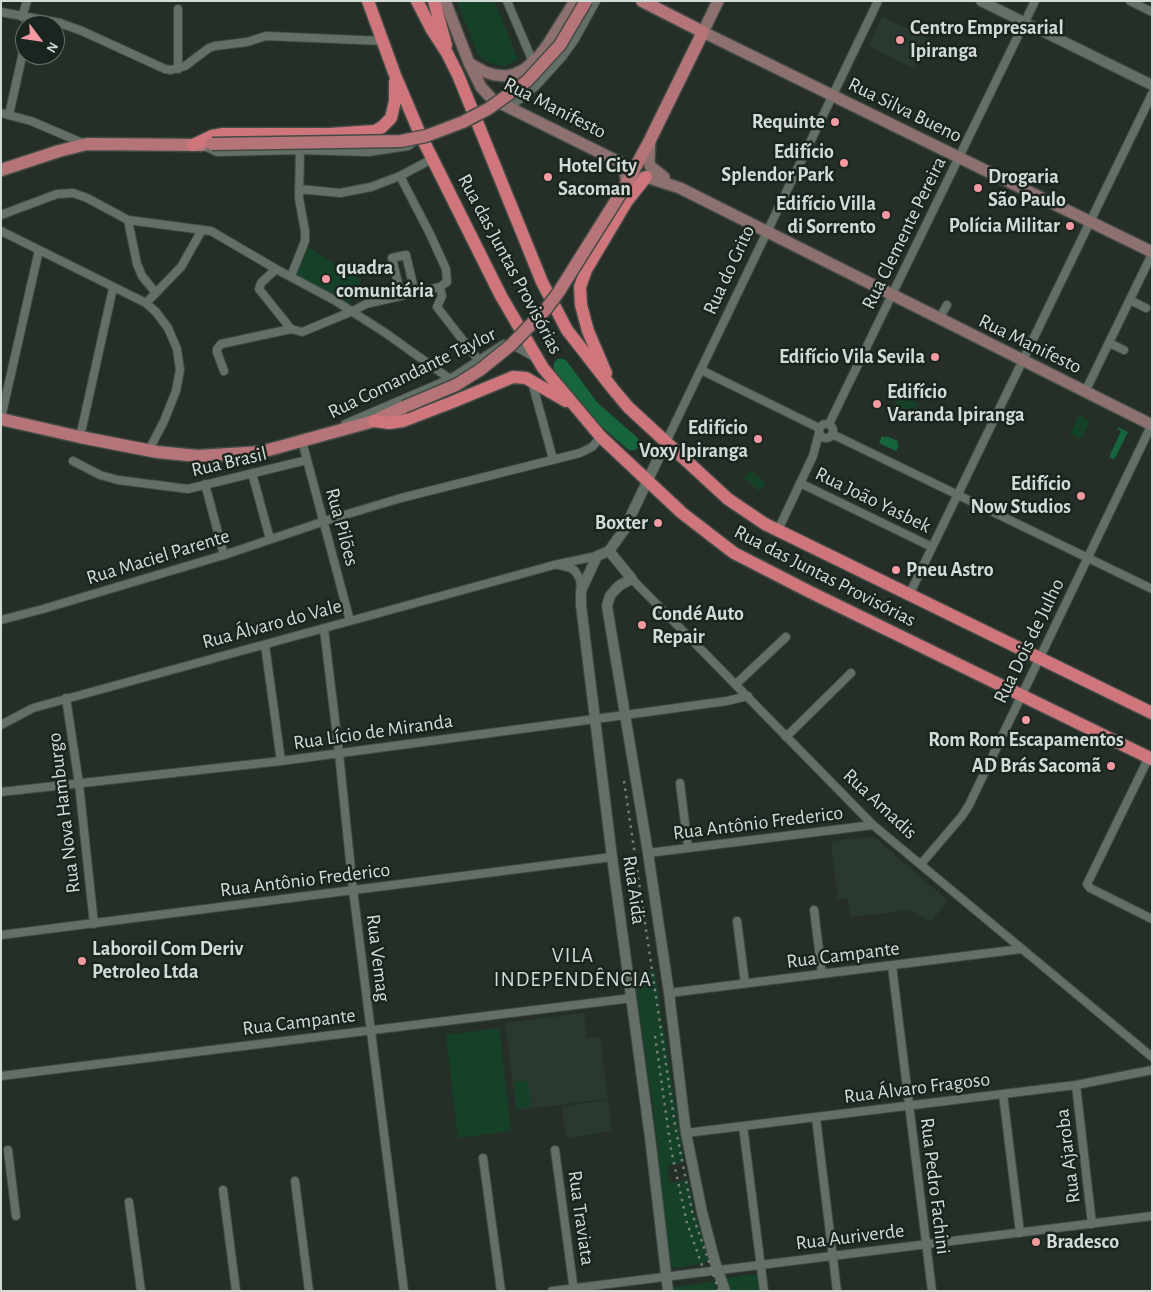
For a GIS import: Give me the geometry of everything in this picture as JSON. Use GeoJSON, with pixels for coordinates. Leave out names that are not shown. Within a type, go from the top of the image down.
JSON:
{"type":"FeatureCollection","features":[{"type":"Feature","properties":{"kind":"highway","name":"Rua das Juntas Provisórias"},"geometry":{"type":"LineString","coordinates":[[368,1],[420,134],[501,296],[538,359],[575,408],[601,437],[648,482],[704,531],[740,557],[1023,690],[1150,758]]}},
{"type":"Feature","properties":{"kind":"highway","name":"Rua das Juntas Provisórias"},"geometry":{"type":"LineString","coordinates":[[417,1],[447,53]]}},
{"type":"Feature","properties":{"kind":"highway","name":"Rua das Juntas Provisórias"},"geometry":{"type":"LineString","coordinates":[[434,1],[447,53],[542,282],[567,330],[613,389],[664,447],[753,517],[1037,662],[1152,713]]}},
{"type":"Feature","properties":{"kind":"highway"},"geometry":{"type":"LineString","coordinates":[[202,145],[205,138],[223,134],[329,134],[375,131],[386,123],[394,111],[395,74]]}},
{"type":"Feature","properties":{"kind":"highway"},"geometry":{"type":"LineString","coordinates":[[613,389],[588,331],[580,305],[580,287],[586,270],[627,201],[646,176]]}},
{"type":"Feature","properties":{"kind":"highway"},"geometry":{"type":"LineString","coordinates":[[374,421],[389,423],[403,421],[513,377],[520,376],[532,380],[575,408]]}},
{"type":"Feature","properties":{"kind":"main road","name":"Rua Manifesto"},"geometry":{"type":"LineString","coordinates":[[445,1],[470,63],[485,92],[492,99],[509,108],[619,162],[624,168],[626,186]]}},
{"type":"Feature","properties":{"kind":"main road"},"geometry":{"type":"LineString","coordinates":[[470,63],[494,76],[515,74],[532,62],[548,44],[574,1]]}},
{"type":"Feature","properties":{"kind":"main road"},"geometry":{"type":"LineString","coordinates":[[1,170],[87,144],[202,145],[401,141],[426,136],[488,110],[527,81],[560,45],[586,1]]}},
{"type":"Feature","properties":{"kind":"main road","name":"Rua Silva Bueno"},"geometry":{"type":"LineString","coordinates":[[642,1],[1152,253]]}},
{"type":"Feature","properties":{"kind":"main road"},"geometry":{"type":"LineString","coordinates":[[1,418],[80,437],[169,454],[198,456],[231,455],[261,452],[374,421],[456,385],[480,370],[511,345],[546,309],[558,293],[626,186],[718,1]]}},
{"type":"Feature","properties":{"kind":"main road"},"geometry":{"type":"LineString","coordinates":[[650,140],[650,166],[680,188]]}},
{"type":"Feature","properties":{"kind":"main road"},"geometry":{"type":"LineString","coordinates":[[626,186],[634,179],[646,176],[680,188],[766,232]]}},
{"type":"Feature","properties":{"kind":"main road","name":"Rua Manifesto"},"geometry":{"type":"LineString","coordinates":[[766,232],[1152,424]]}},
{"type":"Feature","properties":{"kind":"street"},"geometry":{"type":"LineString","coordinates":[[27,1],[27,15]]}},
{"type":"Feature","properties":{"kind":"street"},"geometry":{"type":"LineString","coordinates":[[507,1],[532,62]]}},
{"type":"Feature","properties":{"kind":"street"},"geometry":{"type":"LineString","coordinates":[[509,108],[536,86],[563,56],[575,39],[596,1]]}},
{"type":"Feature","properties":{"kind":"street","name":"Rua do Grito"},"geometry":{"type":"LineString","coordinates":[[609,551],[624,530],[648,482],[878,1]]}},
{"type":"Feature","properties":{"kind":"street"},"geometry":{"type":"LineString","coordinates":[[981,1],[1152,86]]}},
{"type":"Feature","properties":{"kind":"street","name":"Rua Clemente Pereira"},"geometry":{"type":"LineString","coordinates":[[829,424],[1035,1]]}},
{"type":"Feature","properties":{"kind":"street"},"geometry":{"type":"LineString","coordinates":[[1130,1],[1152,12]]}},
{"type":"Feature","properties":{"kind":"street"},"geometry":{"type":"LineString","coordinates":[[178,8],[178,69]]}},
{"type":"Feature","properties":{"kind":"street"},"geometry":{"type":"LineString","coordinates":[[1,12],[15,16]]}},
{"type":"Feature","properties":{"kind":"street"},"geometry":{"type":"LineString","coordinates":[[65,25],[165,69],[178,69],[197,59],[209,48],[247,42],[266,36],[383,41]]}},
{"type":"Feature","properties":{"kind":"street"},"geometry":{"type":"LineString","coordinates":[[19,65],[5,114],[31,121],[87,144]]}},
{"type":"Feature","properties":{"kind":"street"},"geometry":{"type":"LineString","coordinates":[[909,595],[1152,94]]}},
{"type":"Feature","properties":{"kind":"street"},"geometry":{"type":"LineString","coordinates":[[59,151],[61,132]]}},
{"type":"Feature","properties":{"kind":"street"},"geometry":{"type":"LineString","coordinates":[[202,145],[217,152],[300,150],[368,152],[403,148],[412,144],[420,134]]}},
{"type":"Feature","properties":{"kind":"street"},"geometry":{"type":"LineString","coordinates":[[291,276],[305,241],[299,189],[300,150]]}},
{"type":"Feature","properties":{"kind":"street"},"geometry":{"type":"LineString","coordinates":[[299,189],[340,193],[371,187],[400,176],[432,159]]}},
{"type":"Feature","properties":{"kind":"street"},"geometry":{"type":"LineString","coordinates":[[224,371],[217,352],[217,348],[221,344],[294,330],[302,332],[366,304],[440,287],[447,282],[446,269],[400,176]]}},
{"type":"Feature","properties":{"kind":"street"},"geometry":{"type":"LineString","coordinates":[[1,215],[56,194],[73,193],[87,198],[128,220],[211,231],[353,311],[450,379]]}},
{"type":"Feature","properties":{"kind":"street"},"geometry":{"type":"LineString","coordinates":[[128,220],[137,264],[142,276],[156,293]]}},
{"type":"Feature","properties":{"kind":"street"},"geometry":{"type":"LineString","coordinates":[[146,303],[181,266],[202,230]]}},
{"type":"Feature","properties":{"kind":"street"},"geometry":{"type":"LineString","coordinates":[[1,232],[146,303],[156,312],[168,328],[177,348],[180,370],[176,391],[164,421],[148,450]]}},
{"type":"Feature","properties":{"kind":"street"},"geometry":{"type":"LineString","coordinates":[[1,418],[39,250]]}},
{"type":"Feature","properties":{"kind":"street"},"geometry":{"type":"LineString","coordinates":[[1085,392],[1152,253]]}},
{"type":"Feature","properties":{"kind":"street"},"geometry":{"type":"LineString","coordinates":[[401,296],[392,258],[406,255],[415,293]]}},
{"type":"Feature","properties":{"kind":"street"},"geometry":{"type":"LineString","coordinates":[[276,269],[261,283],[259,289],[294,330]]}},
{"type":"Feature","properties":{"kind":"street"},"geometry":{"type":"LineString","coordinates":[[440,287],[442,296],[437,308],[479,361]]}},
{"type":"Feature","properties":{"kind":"street"},"geometry":{"type":"LineString","coordinates":[[80,437],[113,288]]}},
{"type":"Feature","properties":{"kind":"street"},"geometry":{"type":"LineString","coordinates":[[1130,300],[1146,308]]}},
{"type":"Feature","properties":{"kind":"street"},"geometry":{"type":"LineString","coordinates":[[940,319],[946,305]]}},
{"type":"Feature","properties":{"kind":"street"},"geometry":{"type":"LineString","coordinates":[[1109,343],[1124,350]]}},
{"type":"Feature","properties":{"kind":"street","name":"Rua Comandante Taylor"},"geometry":{"type":"LineString","coordinates":[[329,434],[340,426],[450,379],[504,344],[518,348],[538,359]]}},
{"type":"Feature","properties":{"kind":"street"},"geometry":{"type":"LineString","coordinates":[[701,370],[819,430],[822,438],[830,436],[1152,590]]}},
{"type":"Feature","properties":{"kind":"street","name":"Rua das Juntas Provisórias"},"geometry":{"type":"LineString","coordinates":[[532,380],[553,458]]}},
{"type":"Feature","properties":{"kind":"street"},"geometry":{"type":"LineString","coordinates":[[778,530],[813,456],[819,430],[822,425],[829,424],[832,428],[830,436],[813,456]]}},
{"type":"Feature","properties":{"kind":"street","name":"Rua Dois de Julho"},"geometry":{"type":"LineString","coordinates":[[921,864],[962,816],[969,805],[1152,424]]}},
{"type":"Feature","properties":{"kind":"street","name":"Rua Maciel Parente"},"geometry":{"type":"LineString","coordinates":[[1,620],[224,555],[401,498],[587,450],[601,437]]}},
{"type":"Feature","properties":{"kind":"street","name":"Rua Pilões"},"geometry":{"type":"LineString","coordinates":[[302,441],[350,620]]}},
{"type":"Feature","properties":{"kind":"street","name":"Rua Brasil"},"geometry":{"type":"LineString","coordinates":[[73,461],[100,476],[188,489],[308,460]]}},
{"type":"Feature","properties":{"kind":"street"},"geometry":{"type":"LineString","coordinates":[[252,473],[270,539]]}},
{"type":"Feature","properties":{"kind":"street","name":"Rua João Yasbek"},"geometry":{"type":"LineString","coordinates":[[800,483],[932,547]]}},
{"type":"Feature","properties":{"kind":"street"},"geometry":{"type":"LineString","coordinates":[[205,484],[224,555]]}},
{"type":"Feature","properties":{"kind":"street","name":"Rua Álvaro do Vale"},"geometry":{"type":"LineString","coordinates":[[1,725],[33,708],[66,698],[609,551]]}},
{"type":"Feature","properties":{"kind":"street","name":"Rua Amadis"},"geometry":{"type":"LineString","coordinates":[[609,551],[632,579],[873,825],[1152,1057]]}},
{"type":"Feature","properties":{"kind":"street","name":"Rua Aida"},"geometry":{"type":"LineString","coordinates":[[596,556],[581,591],[582,618],[650,1137],[668,1291]]}},
{"type":"Feature","properties":{"kind":"street"},"geometry":{"type":"LineString","coordinates":[[554,565],[571,568],[575,571],[580,579],[581,591]]}},
{"type":"Feature","properties":{"kind":"street","name":"Rua Aida"},"geometry":{"type":"LineString","coordinates":[[632,579],[620,585],[614,591],[610,596],[607,606],[669,993],[686,1133],[702,1212],[717,1270],[725,1291]]}},
{"type":"Feature","properties":{"kind":"street","name":"Rua Vemag"},"geometry":{"type":"LineString","coordinates":[[324,629],[340,753],[353,890],[404,1291]]}},
{"type":"Feature","properties":{"kind":"street"},"geometry":{"type":"LineString","coordinates":[[736,684],[786,637]]}},
{"type":"Feature","properties":{"kind":"street"},"geometry":{"type":"LineString","coordinates":[[265,645],[281,761]]}},
{"type":"Feature","properties":{"kind":"street"},"geometry":{"type":"LineString","coordinates":[[786,737],[851,673]]}},
{"type":"Feature","properties":{"kind":"street","name":"Rua Lício de Miranda"},"geometry":{"type":"LineString","coordinates":[[1,792],[281,761],[727,701],[748,696]]}},
{"type":"Feature","properties":{"kind":"street","name":"Rua Nova Hamburgo"},"geometry":{"type":"LineString","coordinates":[[66,698],[79,784],[94,924]]}},
{"type":"Feature","properties":{"kind":"street"},"geometry":{"type":"LineString","coordinates":[[1150,758],[1087,886],[1152,919]]}},
{"type":"Feature","properties":{"kind":"street"},"geometry":{"type":"LineString","coordinates":[[680,783],[688,848]]}},
{"type":"Feature","properties":{"kind":"street","name":"Rua Antônio Frederico"},"geometry":{"type":"LineString","coordinates":[[648,853],[873,825]]}},
{"type":"Feature","properties":{"kind":"street","name":"Rua Antônio Frederico"},"geometry":{"type":"LineString","coordinates":[[1,935],[612,857]]}},
{"type":"Feature","properties":{"kind":"street"},"geometry":{"type":"LineString","coordinates":[[814,910],[822,974]]}},
{"type":"Feature","properties":{"kind":"street"},"geometry":{"type":"LineString","coordinates":[[737,921],[745,983]]}},
{"type":"Feature","properties":{"kind":"street","name":"Rua Campante"},"geometry":{"type":"LineString","coordinates":[[669,993],[1021,949]]}},
{"type":"Feature","properties":{"kind":"street","name":"Rua Pedro Fachini"},"geometry":{"type":"LineString","coordinates":[[892,966],[932,1291]]}},
{"type":"Feature","properties":{"kind":"street","name":"Rua Campante"},"geometry":{"type":"LineString","coordinates":[[1,1076],[632,998]]}},
{"type":"Feature","properties":{"kind":"street","name":"Rua Álvaro Fragoso"},"geometry":{"type":"LineString","coordinates":[[686,1133],[1076,1085],[1152,1070]]}},
{"type":"Feature","properties":{"kind":"street","name":"Rua Ajaroba"},"geometry":{"type":"LineString","coordinates":[[1076,1085],[1092,1224]]}},
{"type":"Feature","properties":{"kind":"street"},"geometry":{"type":"LineString","coordinates":[[1003,1094],[1020,1233]]}},
{"type":"Feature","properties":{"kind":"street"},"geometry":{"type":"LineString","coordinates":[[816,1118],[837,1291]]}},
{"type":"Feature","properties":{"kind":"street"},"geometry":{"type":"LineString","coordinates":[[743,1126],[764,1291]]}},
{"type":"Feature","properties":{"kind":"street"},"geometry":{"type":"LineString","coordinates":[[8,1150],[16,1216]]}},
{"type":"Feature","properties":{"kind":"street","name":"Rua Traviata"},"geometry":{"type":"LineString","coordinates":[[555,1150],[574,1289]]}},
{"type":"Feature","properties":{"kind":"street"},"geometry":{"type":"LineString","coordinates":[[483,1158],[501,1291]]}},
{"type":"Feature","properties":{"kind":"street"},"geometry":{"type":"LineString","coordinates":[[295,1181],[309,1291]]}},
{"type":"Feature","properties":{"kind":"street"},"geometry":{"type":"LineString","coordinates":[[223,1190],[236,1291]]}},
{"type":"Feature","properties":{"kind":"street"},"geometry":{"type":"LineString","coordinates":[[129,1202],[141,1291]]}},
{"type":"Feature","properties":{"kind":"street","name":"Rua Auriverde"},"geometry":{"type":"LineString","coordinates":[[552,1291],[1152,1216]]}},
{"type":"Feature","properties":{"kind":"shaded area"},"geometry":{"type":"Polygon","coordinates":[[[457,1],[494,1],[518,59],[502,66],[488,62],[478,55],[457,1]]]}},
{"type":"Feature","properties":{"kind":"shaded area"},"geometry":{"type":"Polygon","coordinates":[[[882,17],[929,39],[915,69],[868,46],[882,17]]]}},
{"type":"Feature","properties":{"kind":"shaded area","name":"quadra comunitária"},"geometry":{"type":"Polygon","coordinates":[[[305,245],[361,281],[347,307],[291,276],[305,245]]]}},
{"type":"Feature","properties":{"kind":"shaded area"},"geometry":{"type":"Polygon","coordinates":[[[899,395],[919,404],[914,415],[894,405],[899,395]]]}},
{"type":"Feature","properties":{"kind":"shaded area"},"geometry":{"type":"Polygon","coordinates":[[[1079,415],[1090,421],[1081,439],[1070,434],[1079,415]]]}},
{"type":"Feature","properties":{"kind":"shaded area"},"geometry":{"type":"Polygon","coordinates":[[[1118,427],[1128,432],[1114,460],[1109,457],[1121,431],[1117,429],[1118,427]]]}},
{"type":"Feature","properties":{"kind":"shaded area"},"geometry":{"type":"Polygon","coordinates":[[[882,436],[898,441],[897,444],[899,445],[896,451],[879,443],[882,436]]]}},
{"type":"Feature","properties":{"kind":"shaded area"},"geometry":{"type":"Polygon","coordinates":[[[751,470],[766,483],[759,491],[744,478],[751,470]]]}},
{"type":"Feature","properties":{"kind":"shaded area"},"geometry":{"type":"Polygon","coordinates":[[[874,837],[947,900],[932,922],[911,910],[850,917],[848,899],[838,899],[831,841],[874,837]]]}},
{"type":"Feature","properties":{"kind":"shaded area"},"geometry":{"type":"Polygon","coordinates":[[[655,971],[684,1162],[667,1166],[669,1183],[688,1180],[694,1211],[711,1261],[678,1268],[669,1266],[656,1158],[659,1151],[634,974],[655,971]]]}},
{"type":"Feature","properties":{"kind":"shaded area"},"geometry":{"type":"Polygon","coordinates":[[[584,1013],[587,1038],[600,1037],[608,1099],[516,1110],[505,1023],[584,1013]]]}},
{"type":"Feature","properties":{"kind":"shaded area"},"geometry":{"type":"Polygon","coordinates":[[[499,1028],[511,1131],[458,1138],[446,1035],[499,1028]]]}},
{"type":"Feature","properties":{"kind":"shaded area"},"geometry":{"type":"Polygon","coordinates":[[[528,1081],[531,1107],[517,1109],[514,1082],[528,1081]]]}},
{"type":"Feature","properties":{"kind":"shaded area"},"geometry":{"type":"Polygon","coordinates":[[[608,1100],[612,1131],[566,1138],[562,1106],[608,1100]]]}},
{"type":"Feature","properties":{"kind":"shaded area"},"geometry":{"type":"Polygon","coordinates":[[[758,1274],[760,1291],[729,1291],[725,1278],[758,1274]]]}},
{"type":"Feature","properties":{"kind":"shaded area"},"geometry":{"type":"Polygon","coordinates":[[[714,1282],[717,1291],[673,1291],[673,1287],[714,1282]]]}},
{"type":"Feature","properties":{"kind":"waterway"},"geometry":{"type":"LineString","coordinates":[[561,366],[592,408],[632,443]]}},
{"type":"Feature","properties":{"kind":"railway"},"geometry":{"type":"LineString","coordinates":[[624,781],[675,1125],[693,1216],[719,1291]]}},
{"type":"Feature","properties":{"kind":"railway"},"geometry":{"type":"LineString","coordinates":[[655,1036],[671,1149],[687,1223],[704,1271]]}},
{"type":"Feature","properties":{"kind":"place","name":"Centro Empresarial Ipiranga"},"geometry":{"type":"Point","coordinates":[900,40]}},
{"type":"Feature","properties":{"kind":"place","name":"Requinte"},"geometry":{"type":"Point","coordinates":[835,122]}},
{"type":"Feature","properties":{"kind":"place","name":"Edifício Splendor Park"},"geometry":{"type":"Point","coordinates":[844,163]}},
{"type":"Feature","properties":{"kind":"place","name":"Hotel City Sacoman"},"geometry":{"type":"Point","coordinates":[548,177]}},
{"type":"Feature","properties":{"kind":"place","name":"Drogaria São Paulo"},"geometry":{"type":"Point","coordinates":[978,188]}},
{"type":"Feature","properties":{"kind":"place","name":"Edifício Villa di Sorrento"},"geometry":{"type":"Point","coordinates":[886,215]}},
{"type":"Feature","properties":{"kind":"place","name":"Polícia Militar"},"geometry":{"type":"Point","coordinates":[1070,226]}},
{"type":"Feature","properties":{"kind":"place","name":"quadra comunitária"},"geometry":{"type":"Point","coordinates":[326,279]}},
{"type":"Feature","properties":{"kind":"place","name":"Edifício Vila Sevila"},"geometry":{"type":"Point","coordinates":[935,357]}},
{"type":"Feature","properties":{"kind":"place","name":"Edifício Varanda Ipiranga"},"geometry":{"type":"Point","coordinates":[877,404]}},
{"type":"Feature","properties":{"kind":"place","name":"Edifício Voxy Ipiranga"},"geometry":{"type":"Point","coordinates":[758,439]}},
{"type":"Feature","properties":{"kind":"place","name":"Edifício Now Studios"},"geometry":{"type":"Point","coordinates":[1081,496]}},
{"type":"Feature","properties":{"kind":"place","name":"Boxter"},"geometry":{"type":"Point","coordinates":[658,523]}},
{"type":"Feature","properties":{"kind":"place","name":"Pneu Astro"},"geometry":{"type":"Point","coordinates":[896,570]}},
{"type":"Feature","properties":{"kind":"place","name":"Condé Auto Repair"},"geometry":{"type":"Point","coordinates":[642,625]}},
{"type":"Feature","properties":{"kind":"place","name":"Rom Rom Escapamentos"},"geometry":{"type":"Point","coordinates":[1026,720]}},
{"type":"Feature","properties":{"kind":"place","name":"AD Brás Sacomã"},"geometry":{"type":"Point","coordinates":[1111,766]}},
{"type":"Feature","properties":{"kind":"place","name":"Laboroil Com Deriv Petroleo Ltda"},"geometry":{"type":"Point","coordinates":[82,961]}},
{"type":"Feature","properties":{"kind":"place","name":"Bradesco"},"geometry":{"type":"Point","coordinates":[1036,1242]}},
{"type":"Feature","properties":{"kind":"district","name":"VILA INDEPENDÊNCIA"},"geometry":{"type":"Point","coordinates":[573,968]}}]}
